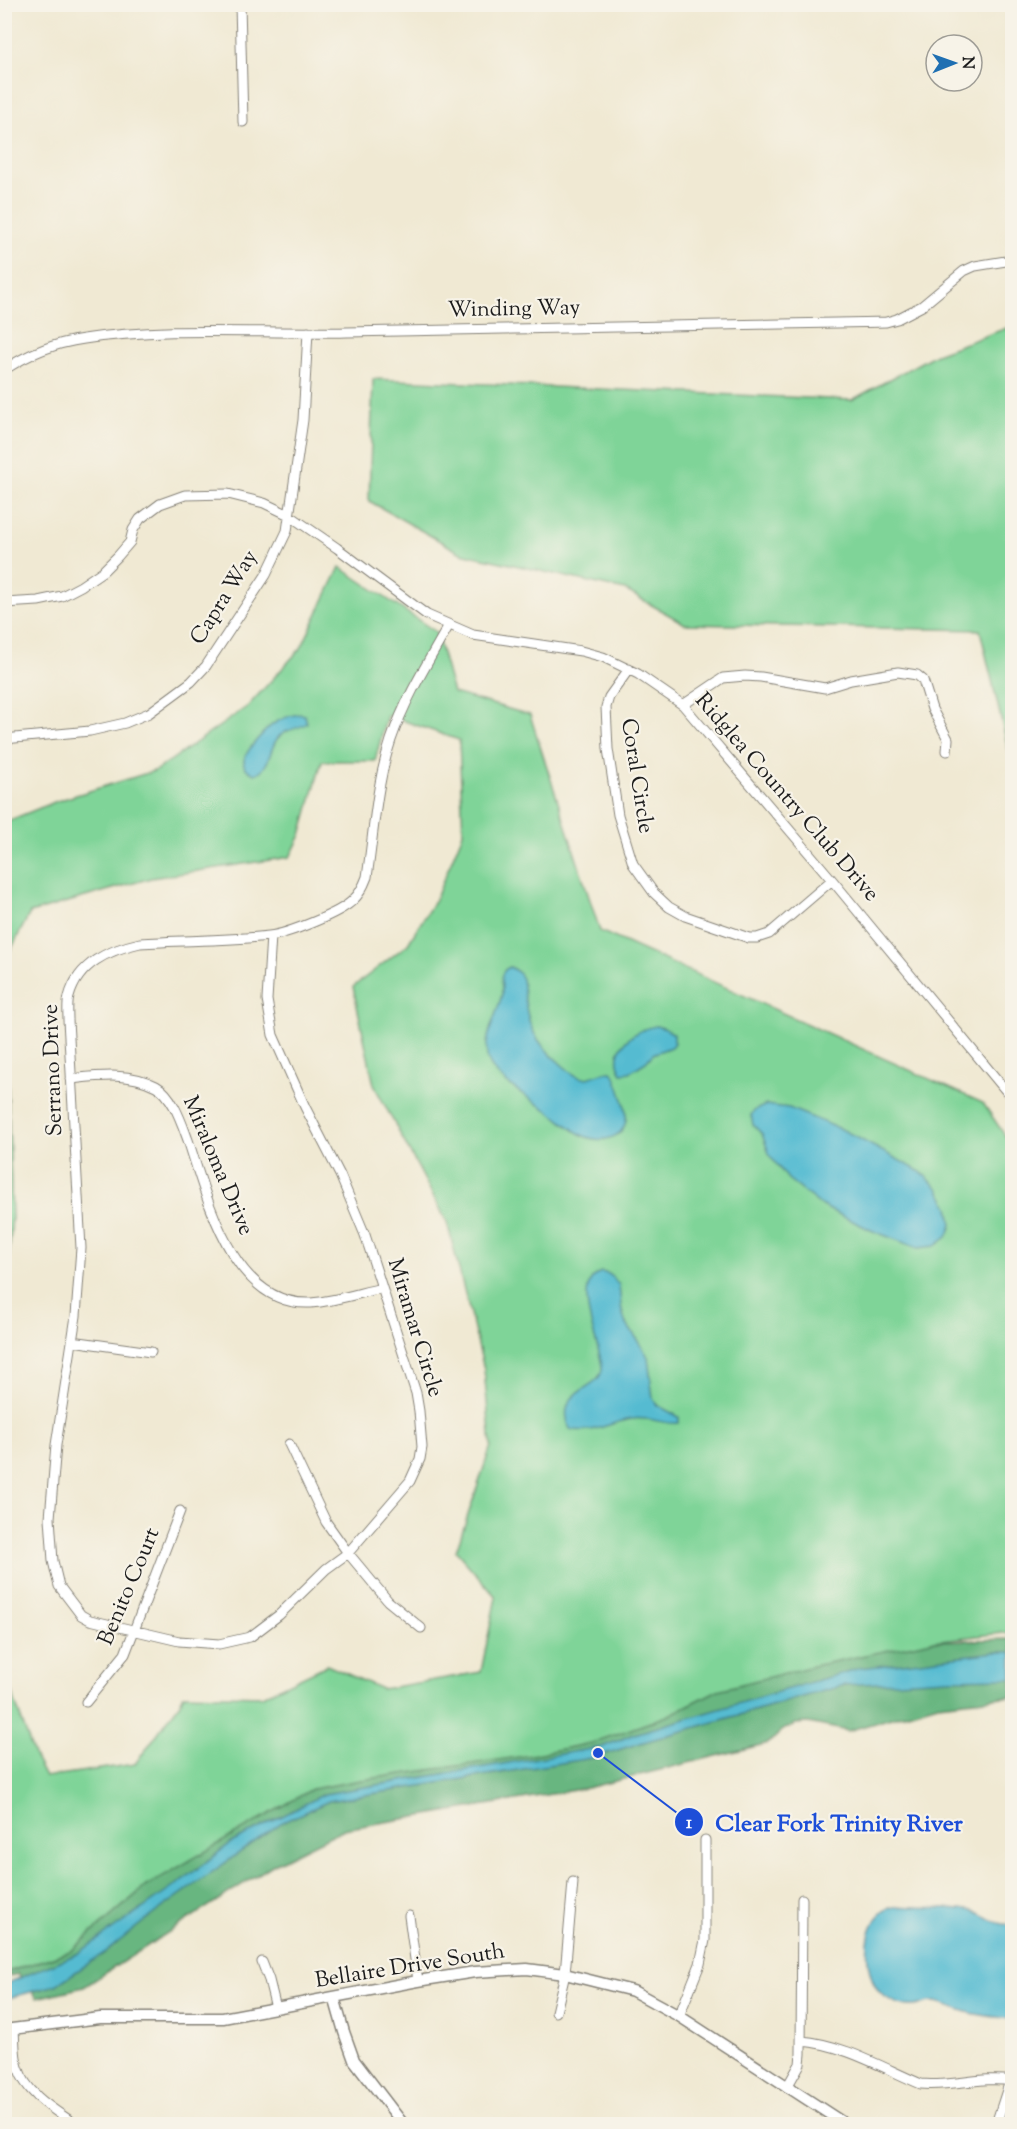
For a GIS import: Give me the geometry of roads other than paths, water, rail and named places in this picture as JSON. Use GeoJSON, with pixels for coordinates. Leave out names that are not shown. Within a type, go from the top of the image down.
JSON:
{"type":"FeatureCollection","features":[{"type":"Feature","properties":{"kind":"street"},"geometry":{"type":"LineString","coordinates":[[240,4],[243,122]]}},
{"type":"Feature","properties":{"kind":"street","name":"Winding Way"},"geometry":{"type":"LineString","coordinates":[[4,370],[51,346],[82,339],[165,333],[886,322],[922,306],[964,271],[975,266],[1012,260]]}},
{"type":"Feature","properties":{"kind":"street","name":"Capra Way"},"geometry":{"type":"LineString","coordinates":[[4,739],[90,731],[125,723],[149,713],[191,682],[206,666],[266,574],[287,531],[303,420],[308,332]]}},
{"type":"Feature","properties":{"kind":"street","name":"Ridglea Country Club Drive"},"geometry":{"type":"LineString","coordinates":[[4,603],[38,602],[62,596],[81,586],[103,571],[118,556],[130,542],[133,530],[140,519],[160,504],[174,498],[198,493],[228,494],[264,503],[290,515],[427,615],[449,625],[473,635],[581,651],[603,657],[629,669],[683,705],[832,880],[1012,1098]]}},
{"type":"Feature","properties":{"kind":"street","name":"Serrano Drive"},"geometry":{"type":"LineString","coordinates":[[135,1631],[90,1620],[81,1615],[59,1586],[53,1561],[51,1492],[72,1341],[81,1248],[68,1020],[69,998],[73,986],[85,969],[94,960],[107,953],[140,943],[271,936],[305,926],[353,900],[367,877],[384,766],[391,740],[404,707],[449,625]]}},
{"type":"Feature","properties":{"kind":"street","name":"Coral Circle"},"geometry":{"type":"LineString","coordinates":[[629,669],[609,697],[606,706],[608,749],[618,815],[624,838],[633,864],[654,893],[669,907],[685,916],[749,938],[757,938],[769,934],[832,880]]}},
{"type":"Feature","properties":{"kind":"street"},"geometry":{"type":"LineString","coordinates":[[683,705],[723,678],[761,677],[825,688],[851,680],[898,672],[916,675],[923,680],[932,709],[948,739],[947,752]]}},
{"type":"Feature","properties":{"kind":"street","name":"Miramar Circle"},"geometry":{"type":"LineString","coordinates":[[135,1631],[179,1641],[219,1644],[250,1637],[279,1615],[326,1569],[348,1553],[410,1481],[420,1459],[422,1447],[416,1393],[365,1236],[340,1175],[305,1107],[273,1035],[267,999],[271,936]]}},
{"type":"Feature","properties":{"kind":"street","name":"Miraloma Drive"},"geometry":{"type":"LineString","coordinates":[[71,1079],[109,1075],[129,1077],[158,1087],[169,1100],[185,1132],[225,1239],[247,1275],[262,1288],[278,1297],[310,1303],[382,1288]]}},
{"type":"Feature","properties":{"kind":"street"},"geometry":{"type":"LineString","coordinates":[[72,1341],[151,1352]]}},
{"type":"Feature","properties":{"kind":"street"},"geometry":{"type":"LineString","coordinates":[[289,1444],[326,1522],[348,1553],[388,1601],[421,1628]]}},
{"type":"Feature","properties":{"kind":"street","name":"Benito Court"},"geometry":{"type":"LineString","coordinates":[[86,1702],[125,1654],[180,1511]]}},
{"type":"Feature","properties":{"kind":"street"},"geometry":{"type":"LineString","coordinates":[[679,2016],[700,1964],[705,1940],[705,1840]]}},
{"type":"Feature","properties":{"kind":"street"},"geometry":{"type":"LineString","coordinates":[[556,2012],[565,1974],[573,1882]]}},
{"type":"Feature","properties":{"kind":"street"},"geometry":{"type":"LineString","coordinates":[[787,2087],[800,2064],[802,1899]]}},
{"type":"Feature","properties":{"kind":"street"},"geometry":{"type":"LineString","coordinates":[[409,1916],[418,1981]]}},
{"type":"Feature","properties":{"kind":"street"},"geometry":{"type":"LineString","coordinates":[[262,1962],[276,2008]]}},
{"type":"Feature","properties":{"kind":"street","name":"Bellaire Drive South"},"geometry":{"type":"LineString","coordinates":[[9,2030],[100,2018],[216,2018],[475,1972],[527,1969],[565,1974],[633,1991],[679,2016],[842,2124]]}},
{"type":"Feature","properties":{"kind":"street"},"geometry":{"type":"LineString","coordinates":[[334,1997],[354,2060],[403,2124]]}},
{"type":"Feature","properties":{"kind":"street"},"geometry":{"type":"LineString","coordinates":[[9,2030],[18,2067],[25,2083],[34,2094],[75,2124]]}},
{"type":"Feature","properties":{"kind":"street"},"geometry":{"type":"LineString","coordinates":[[801,2041],[817,2042],[837,2048],[921,2084],[935,2085],[997,2079],[1011,2081]]}},
{"type":"Feature","properties":{"kind":"street"},"geometry":{"type":"LineString","coordinates":[[1011,2081],[1012,2122]]}},
{"type":"Feature","properties":{"kind":"street"},"geometry":{"type":"LineString","coordinates":[[996,2124],[1011,2081]]}},
{"type":"Feature","properties":{"kind":"water"},"geometry":{"type":"Polygon","coordinates":[[[305,715],[307,723],[280,735],[274,743],[264,768],[255,774],[247,770],[244,760],[262,734],[281,720],[305,715]]]}},
{"type":"Feature","properties":{"kind":"water"},"geometry":{"type":"Polygon","coordinates":[[[510,967],[518,972],[522,979],[531,1026],[541,1044],[550,1054],[569,1071],[581,1078],[608,1071],[614,1074],[623,1100],[626,1121],[619,1133],[613,1137],[599,1139],[584,1136],[514,1088],[492,1067],[487,1053],[488,1037],[501,998],[502,976],[510,967]]]}},
{"type":"Feature","properties":{"kind":"water"},"geometry":{"type":"Polygon","coordinates":[[[656,1026],[674,1034],[674,1043],[671,1047],[653,1054],[646,1062],[630,1072],[622,1073],[618,1064],[621,1048],[632,1036],[656,1026]]]}},
{"type":"Feature","properties":{"kind":"water"},"geometry":{"type":"Polygon","coordinates":[[[766,1105],[789,1108],[845,1131],[921,1172],[938,1188],[949,1207],[952,1225],[947,1237],[935,1246],[918,1248],[873,1231],[822,1206],[788,1179],[770,1156],[762,1134],[753,1125],[751,1115],[755,1110],[766,1105]]]}},
{"type":"Feature","properties":{"kind":"water"},"geometry":{"type":"Polygon","coordinates":[[[601,1272],[609,1274],[619,1285],[625,1322],[648,1357],[653,1399],[657,1405],[679,1417],[679,1423],[638,1418],[594,1429],[570,1429],[567,1415],[568,1405],[573,1397],[595,1381],[602,1367],[587,1301],[592,1279],[601,1272]]]}},
{"type":"Feature","properties":{"kind":"water"},"geometry":{"type":"Polygon","coordinates":[[[1012,1652],[1012,1678],[845,1685],[592,1758],[329,1801],[281,1823],[148,1918],[106,1952],[56,1985],[5,1999],[5,1984],[77,1954],[175,1886],[231,1843],[324,1794],[602,1747],[634,1734],[860,1668],[1012,1652]]]}},
{"type":"Feature","properties":{"kind":"water"},"geometry":{"type":"Polygon","coordinates":[[[900,1906],[971,1910],[997,1922],[1012,1925],[1012,2019],[963,2011],[936,2002],[914,2006],[902,2005],[884,1996],[871,1977],[868,1964],[869,1936],[880,1914],[890,1908],[900,1906]]]}},
{"type":"Feature","properties":{"kind":"place","name":"Clear Fork Trinity River"},"geometry":{"type":"Point","coordinates":[598,1753]}}]}
